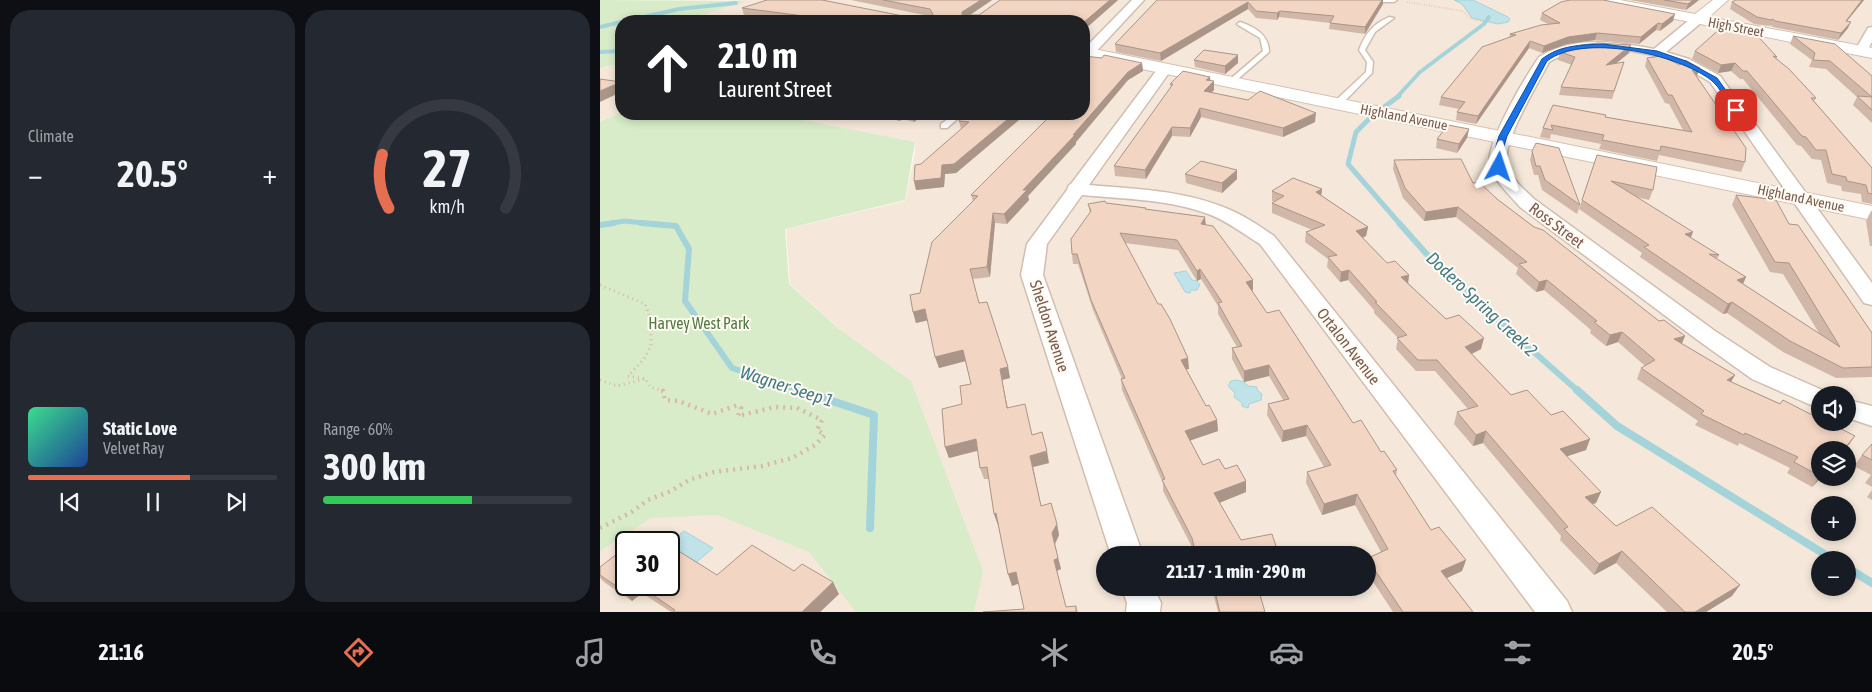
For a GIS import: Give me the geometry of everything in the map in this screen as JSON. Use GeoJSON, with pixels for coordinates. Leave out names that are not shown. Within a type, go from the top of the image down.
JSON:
{"type":"FeatureCollection","features":[{"type":"Feature","properties":{"kind":"street"},"geometry":{"type":"LineString","coordinates":[[1090,48],[1138,0]]}},
{"type":"Feature","properties":{"kind":"street","name":"High Street"},"geometry":{"type":"LineString","coordinates":[[1599,0],[1870,54]]}},
{"type":"Feature","properties":{"kind":"street"},"geometry":{"type":"LineString","coordinates":[[1657,53],[1721,0]]}},
{"type":"Feature","properties":{"kind":"street"},"geometry":{"type":"LineString","coordinates":[[1870,54],[1863,47],[1872,32]]}},
{"type":"Feature","properties":{"kind":"street","name":"Ross Street"},"geometry":{"type":"LineString","coordinates":[[1811,396],[1761,373],[1707,336],[1527,204],[1510,185],[1499,167],[1497,156],[1503,136],[1544,60],[1553,53],[1567,48],[1603,46],[1657,53],[1684,62],[1714,79],[1872,298]]}},
{"type":"Feature","properties":{"kind":"street","name":"Highland Avenue"},"geometry":{"type":"LineString","coordinates":[[1090,54],[1872,212]]}},
{"type":"Feature","properties":{"kind":"street","name":"Sheldon Avenue"},"geometry":{"type":"LineString","coordinates":[[1124,546],[1032,275],[1036,244],[1164,70]]}},
{"type":"Feature","properties":{"kind":"street","name":"Ortalon Avenue"},"geometry":{"type":"LineString","coordinates":[[1075,189],[1182,200],[1210,208],[1228,216],[1267,240],[1555,612]]}},
{"type":"Feature","properties":{"kind":"street"},"geometry":{"type":"LineString","coordinates":[[1856,411],[1872,416]]}},
{"type":"Feature","properties":{"kind":"street"},"geometry":{"type":"LineString","coordinates":[[1141,596],[1144,603],[1143,612]]}},
{"type":"Feature","properties":{"kind":"lane"},"geometry":{"type":"LineString","coordinates":[[1370,0],[1394,0]]}},
{"type":"Feature","properties":{"kind":"lane"},"geometry":{"type":"LineString","coordinates":[[1338,104],[1369,73],[1370,62],[1362,50],[1366,38],[1376,25],[1391,18]]}},
{"type":"Feature","properties":{"kind":"lane"},"geometry":{"type":"LineString","coordinates":[[1231,83],[1266,52],[1266,46],[1260,34],[1240,24]]}},
{"type":"Feature","properties":{"kind":"lane"},"geometry":{"type":"LineString","coordinates":[[944,126],[952,120]]}},
{"type":"Feature","properties":{"kind":"path"},"geometry":{"type":"LineString","coordinates":[[1402,1],[1434,5],[1463,12],[1469,18],[1485,23]]}},
{"type":"Feature","properties":{"kind":"path"},"geometry":{"type":"LineString","coordinates":[[600,285],[646,304],[647,314],[651,322],[649,330],[651,345],[647,355],[628,376],[646,379]]}},
{"type":"Feature","properties":{"kind":"path"},"geometry":{"type":"LineString","coordinates":[[600,380],[610,387],[627,386],[646,379]]}},
{"type":"Feature","properties":{"kind":"path"},"geometry":{"type":"LineString","coordinates":[[600,528],[630,513],[648,500],[671,491],[690,480],[714,472],[762,466],[792,458],[815,445],[825,435],[817,430],[822,420],[797,408],[775,407],[738,416],[741,408],[738,405],[712,414],[679,401],[666,400],[663,391],[650,387],[646,379]]}},
{"type":"Feature","properties":{"kind":"shaded area"},"geometry":{"type":"Polygon","coordinates":[[[726,0],[1872,0],[1872,41],[1863,53],[1872,55],[1872,612],[600,612],[600,423],[869,356],[790,284],[786,229],[905,201],[915,153],[915,142],[800,120],[1090,120],[1090,15],[701,15],[745,1],[726,0]]]}},
{"type":"Feature","properties":{"kind":"shaded area"},"geometry":{"type":"Polygon","coordinates":[[[615,64],[615,115],[600,122],[600,68],[615,64]]]}},
{"type":"Feature","properties":{"kind":"green space"},"geometry":{"type":"Polygon","coordinates":[[[600,0],[747,1],[702,15],[615,15],[615,64],[600,68],[600,0]]]}},
{"type":"Feature","properties":{"kind":"green space","name":"Harvey West Park"},"geometry":{"type":"Polygon","coordinates":[[[615,115],[615,120],[803,120],[915,142],[905,200],[785,229],[789,284],[839,329],[911,381],[983,571],[974,612],[856,612],[809,552],[717,515],[651,518],[631,531],[615,531],[615,541],[600,551],[600,122],[615,115]]]}},
{"type":"Feature","properties":{"kind":"water"},"geometry":{"type":"Polygon","coordinates":[[[1454,0],[1473,0],[1510,19],[1508,22],[1498,24],[1472,18],[1462,4],[1454,0]]]}},
{"type":"Feature","properties":{"kind":"water"},"geometry":{"type":"Polygon","coordinates":[[[1186,271],[1192,280],[1197,281],[1200,285],[1197,290],[1191,290],[1190,293],[1185,292],[1174,273],[1186,271]]]}},
{"type":"Feature","properties":{"kind":"water"},"geometry":{"type":"Polygon","coordinates":[[[1231,381],[1244,382],[1248,386],[1257,387],[1257,390],[1262,394],[1261,400],[1249,404],[1248,408],[1242,406],[1242,403],[1234,397],[1235,393],[1228,386],[1231,381]]]}},
{"type":"Feature","properties":{"kind":"water"},"geometry":{"type":"Polygon","coordinates":[[[684,531],[713,548],[692,566],[680,558],[680,534],[684,531]]]}},
{"type":"Feature","properties":{"kind":"building"},"geometry":{"type":"Polygon","coordinates":[[[767,0],[822,0],[898,15],[796,15],[742,8],[767,0]]]}},
{"type":"Feature","properties":{"kind":"building"},"geometry":{"type":"Polygon","coordinates":[[[883,0],[981,0],[962,12],[962,15],[932,15],[930,9],[883,0]]]}},
{"type":"Feature","properties":{"kind":"building"},"geometry":{"type":"Polygon","coordinates":[[[1000,0],[1110,0],[1090,17],[1090,15],[979,15],[1000,0]]]}},
{"type":"Feature","properties":{"kind":"building"},"geometry":{"type":"Polygon","coordinates":[[[1157,0],[1382,0],[1365,27],[1330,23],[1334,16],[1280,11],[1277,13],[1256,11],[1248,2],[1160,53],[1115,44],[1157,0]]]}},
{"type":"Feature","properties":{"kind":"building"},"geometry":{"type":"Polygon","coordinates":[[[1570,0],[1603,0],[1675,14],[1662,24],[1658,23],[1641,37],[1597,33],[1568,37],[1544,46],[1530,41],[1478,116],[1457,112],[1465,102],[1441,97],[1482,47],[1516,35],[1510,34],[1541,25],[1560,23],[1542,13],[1561,2],[1570,0]]]}},
{"type":"Feature","properties":{"kind":"building"},"geometry":{"type":"Polygon","coordinates":[[[1664,0],[1693,0],[1688,4],[1664,0]]]}},
{"type":"Feature","properties":{"kind":"building"},"geometry":{"type":"Polygon","coordinates":[[[1736,0],[1862,0],[1846,21],[1851,22],[1841,33],[1757,17],[1732,2],[1736,0]]]}},
{"type":"Feature","properties":{"kind":"building"},"geometry":{"type":"Polygon","coordinates":[[[1723,26],[1754,32],[1777,57],[1773,56],[1789,69],[1816,98],[1811,98],[1872,168],[1872,194],[1868,193],[1866,185],[1847,181],[1846,177],[1832,174],[1826,150],[1816,150],[1806,137],[1802,136],[1747,71],[1743,71],[1735,63],[1721,65],[1695,51],[1723,26]]]}},
{"type":"Feature","properties":{"kind":"building"},"geometry":{"type":"Polygon","coordinates":[[[1793,36],[1835,44],[1872,76],[1872,97],[1830,61],[1813,60],[1815,53],[1793,36]]]}},
{"type":"Feature","properties":{"kind":"building"},"geometry":{"type":"Polygon","coordinates":[[[1598,43],[1631,45],[1606,65],[1624,62],[1614,91],[1561,87],[1575,57],[1560,52],[1581,45],[1598,43]]]}},
{"type":"Feature","properties":{"kind":"building"},"geometry":{"type":"Polygon","coordinates":[[[1204,50],[1238,55],[1225,66],[1194,60],[1204,50]]]}},
{"type":"Feature","properties":{"kind":"building"},"geometry":{"type":"Polygon","coordinates":[[[1104,55],[1142,63],[1128,72],[1090,116],[1090,57],[1102,58],[1104,55]]]}},
{"type":"Feature","properties":{"kind":"building"},"geometry":{"type":"Polygon","coordinates":[[[1661,56],[1680,65],[1685,60],[1700,68],[1692,70],[1746,148],[1745,162],[1661,146],[1660,151],[1602,140],[1604,135],[1551,125],[1553,130],[1543,128],[1553,105],[1606,115],[1605,117],[1692,132],[1672,95],[1668,95],[1647,58],[1661,56]]]}},
{"type":"Feature","properties":{"kind":"building"},"geometry":{"type":"Polygon","coordinates":[[[1183,71],[1210,77],[1206,80],[1214,81],[1204,91],[1248,100],[1260,91],[1316,113],[1283,128],[1200,108],[1190,128],[1172,127],[1145,170],[1114,166],[1173,84],[1170,84],[1183,71]]]}},
{"type":"Feature","properties":{"kind":"building"},"geometry":{"type":"Polygon","coordinates":[[[600,79],[615,81],[615,85],[600,91],[600,79]]]}},
{"type":"Feature","properties":{"kind":"building"},"geometry":{"type":"Polygon","coordinates":[[[1857,96],[1872,97],[1872,110],[1857,96]]]}},
{"type":"Feature","properties":{"kind":"building"},"geometry":{"type":"Polygon","coordinates":[[[1007,120],[954,164],[942,165],[941,178],[914,181],[915,165],[921,164],[969,122],[959,121],[1007,120]]]}},
{"type":"Feature","properties":{"kind":"building"},"geometry":{"type":"Polygon","coordinates":[[[1046,120],[1086,120],[1073,135],[1075,135],[1023,190],[1027,190],[1004,214],[993,213],[987,267],[970,269],[979,303],[987,302],[1008,367],[1000,369],[1007,408],[1025,404],[1032,435],[1042,432],[1047,451],[1030,456],[1041,506],[1051,503],[1057,524],[1052,533],[1058,558],[1054,560],[1066,607],[1076,606],[1076,612],[983,612],[1024,609],[1016,572],[1008,574],[996,513],[994,514],[987,467],[980,468],[976,439],[945,447],[942,409],[962,404],[960,386],[971,384],[963,350],[935,357],[925,309],[913,312],[910,295],[920,293],[932,242],[978,196],[971,195],[1046,120]]]}},
{"type":"Feature","properties":{"kind":"building"},"geometry":{"type":"Polygon","coordinates":[[[1448,125],[1469,129],[1459,144],[1437,139],[1448,125]]]}},
{"type":"Feature","properties":{"kind":"building"},"geometry":{"type":"Polygon","coordinates":[[[1536,143],[1559,148],[1580,205],[1545,180],[1540,166],[1536,166],[1532,151],[1536,143]]]}},
{"type":"Feature","properties":{"kind":"building"},"geometry":{"type":"Polygon","coordinates":[[[1597,155],[1657,167],[1653,190],[1611,181],[1693,232],[1685,234],[1719,255],[1709,254],[1746,277],[1737,280],[1840,347],[1789,263],[1775,262],[1736,195],[1776,200],[1789,224],[1798,225],[1872,333],[1872,367],[1843,368],[1790,341],[1732,302],[1728,304],[1644,247],[1649,245],[1582,200],[1597,155]]]}},
{"type":"Feature","properties":{"kind":"building"},"geometry":{"type":"Polygon","coordinates":[[[1461,159],[1473,183],[1479,182],[1497,199],[1534,227],[1543,230],[1659,321],[1664,320],[1685,336],[1674,339],[1735,375],[1727,380],[1780,404],[1783,400],[1811,414],[1811,431],[1845,431],[1855,436],[1851,441],[1811,441],[1811,471],[1794,462],[1798,457],[1745,433],[1744,435],[1701,414],[1704,411],[1641,368],[1655,360],[1622,332],[1610,335],[1594,322],[1597,321],[1547,280],[1539,282],[1519,264],[1527,262],[1458,207],[1426,212],[1405,188],[1394,160],[1461,159]]]}},
{"type":"Feature","properties":{"kind":"building"},"geometry":{"type":"Polygon","coordinates":[[[1201,161],[1237,170],[1222,183],[1185,174],[1201,161]]]}},
{"type":"Feature","properties":{"kind":"building"},"geometry":{"type":"Polygon","coordinates":[[[1293,178],[1322,189],[1316,192],[1368,227],[1356,231],[1387,263],[1395,261],[1409,275],[1401,277],[1446,319],[1459,315],[1484,338],[1465,347],[1511,395],[1527,390],[1551,415],[1563,411],[1590,439],[1560,449],[1601,492],[1585,497],[1616,526],[1652,507],[1740,585],[1695,612],[1685,612],[1622,551],[1599,564],[1564,529],[1568,527],[1486,431],[1476,435],[1457,412],[1478,406],[1437,360],[1418,360],[1397,338],[1407,335],[1375,302],[1377,302],[1349,270],[1341,272],[1328,257],[1337,255],[1306,232],[1325,225],[1272,203],[1284,196],[1272,191],[1293,178]]]}},
{"type":"Feature","properties":{"kind":"building"},"geometry":{"type":"Polygon","coordinates":[[[1105,201],[1106,203],[1205,217],[1201,224],[1213,226],[1253,280],[1246,282],[1267,313],[1279,310],[1353,423],[1361,420],[1381,452],[1384,451],[1397,470],[1393,471],[1431,530],[1439,527],[1466,560],[1441,571],[1473,612],[1403,612],[1376,572],[1376,554],[1388,549],[1357,494],[1324,504],[1307,472],[1331,465],[1307,425],[1283,431],[1268,404],[1289,399],[1269,365],[1244,371],[1232,348],[1242,346],[1218,303],[1222,302],[1200,269],[1197,271],[1177,240],[1120,233],[1158,304],[1161,304],[1170,319],[1188,358],[1181,360],[1206,406],[1209,405],[1217,420],[1185,431],[1203,465],[1219,459],[1225,469],[1237,465],[1246,481],[1214,493],[1241,540],[1272,534],[1276,546],[1194,546],[1192,538],[1162,480],[1165,479],[1121,379],[1125,378],[1091,300],[1077,254],[1072,254],[1071,239],[1091,211],[1088,204],[1105,201]]]}},
{"type":"Feature","properties":{"kind":"building"},"geometry":{"type":"Polygon","coordinates":[[[1872,444],[1872,460],[1862,455],[1872,444]]]}},
{"type":"Feature","properties":{"kind":"building"},"geometry":{"type":"Polygon","coordinates":[[[752,545],[794,571],[802,564],[833,582],[802,612],[673,612],[675,610],[654,596],[680,596],[680,552],[717,575],[752,545]]]}},
{"type":"Feature","properties":{"kind":"building"},"geometry":{"type":"Polygon","coordinates":[[[615,555],[615,585],[600,575],[600,567],[615,555]]]}},
{"type":"Feature","properties":{"kind":"building"},"geometry":{"type":"Polygon","coordinates":[[[1216,596],[1260,596],[1265,612],[1220,612],[1216,596]]]}},
{"type":"Feature","properties":{"kind":"waterway"},"geometry":{"type":"LineString","coordinates":[[652,15],[679,9],[736,3]]}},
{"type":"Feature","properties":{"kind":"waterway","name":"Dodero Spring Creek 2"},"geometry":{"type":"LineString","coordinates":[[1397,97],[1420,72],[1484,24],[1489,17]]}},
{"type":"Feature","properties":{"kind":"waterway"},"geometry":{"type":"LineString","coordinates":[[600,27],[615,23]]}},
{"type":"Feature","properties":{"kind":"waterway"},"geometry":{"type":"LineString","coordinates":[[600,52],[615,51]]}},
{"type":"Feature","properties":{"kind":"waterway","name":"Dodero Spring Creek 2"},"geometry":{"type":"LineString","coordinates":[[1399,96],[1372,116],[1356,132],[1348,164],[1400,224]]}},
{"type":"Feature","properties":{"kind":"waterway","name":"Wagner Seep 1"},"geometry":{"type":"LineString","coordinates":[[607,224],[624,221],[654,224]]}},
{"type":"Feature","properties":{"kind":"waterway","name":"Wagner Seep 1"},"geometry":{"type":"LineString","coordinates":[[607,224],[614,223]]}},
{"type":"Feature","properties":{"kind":"waterway","name":"Wagner Seep 1"},"geometry":{"type":"LineString","coordinates":[[641,223],[676,226],[689,249],[685,301],[732,368],[803,391]]}},
{"type":"Feature","properties":{"kind":"waterway","name":"Dodero Spring Creek 2"},"geometry":{"type":"LineString","coordinates":[[1399,223],[1439,268],[1578,391]]}},
{"type":"Feature","properties":{"kind":"waterway","name":"Wagner Seep 1"},"geometry":{"type":"LineString","coordinates":[[600,225],[607,224]]}},
{"type":"Feature","properties":{"kind":"waterway","name":"Wagner Seep 1"},"geometry":{"type":"LineString","coordinates":[[799,390],[874,415],[870,528]]}},
{"type":"Feature","properties":{"kind":"waterway","name":"Dodero Spring Creek 2"},"geometry":{"type":"LineString","coordinates":[[1577,390],[1617,426],[1819,551]]}},
{"type":"Feature","properties":{"kind":"waterway","name":"Dodero Spring Creek 2"},"geometry":{"type":"LineString","coordinates":[[1856,573],[1872,583]]}},
{"type":"Feature","properties":{"kind":"route"},"geometry":{"type":"LineString","coordinates":[[1499,167],[1497,156],[1503,136],[1544,60],[1553,53],[1567,48],[1584,46],[1626,48],[1657,53],[1684,62],[1714,79],[1736,110]]}}]}
